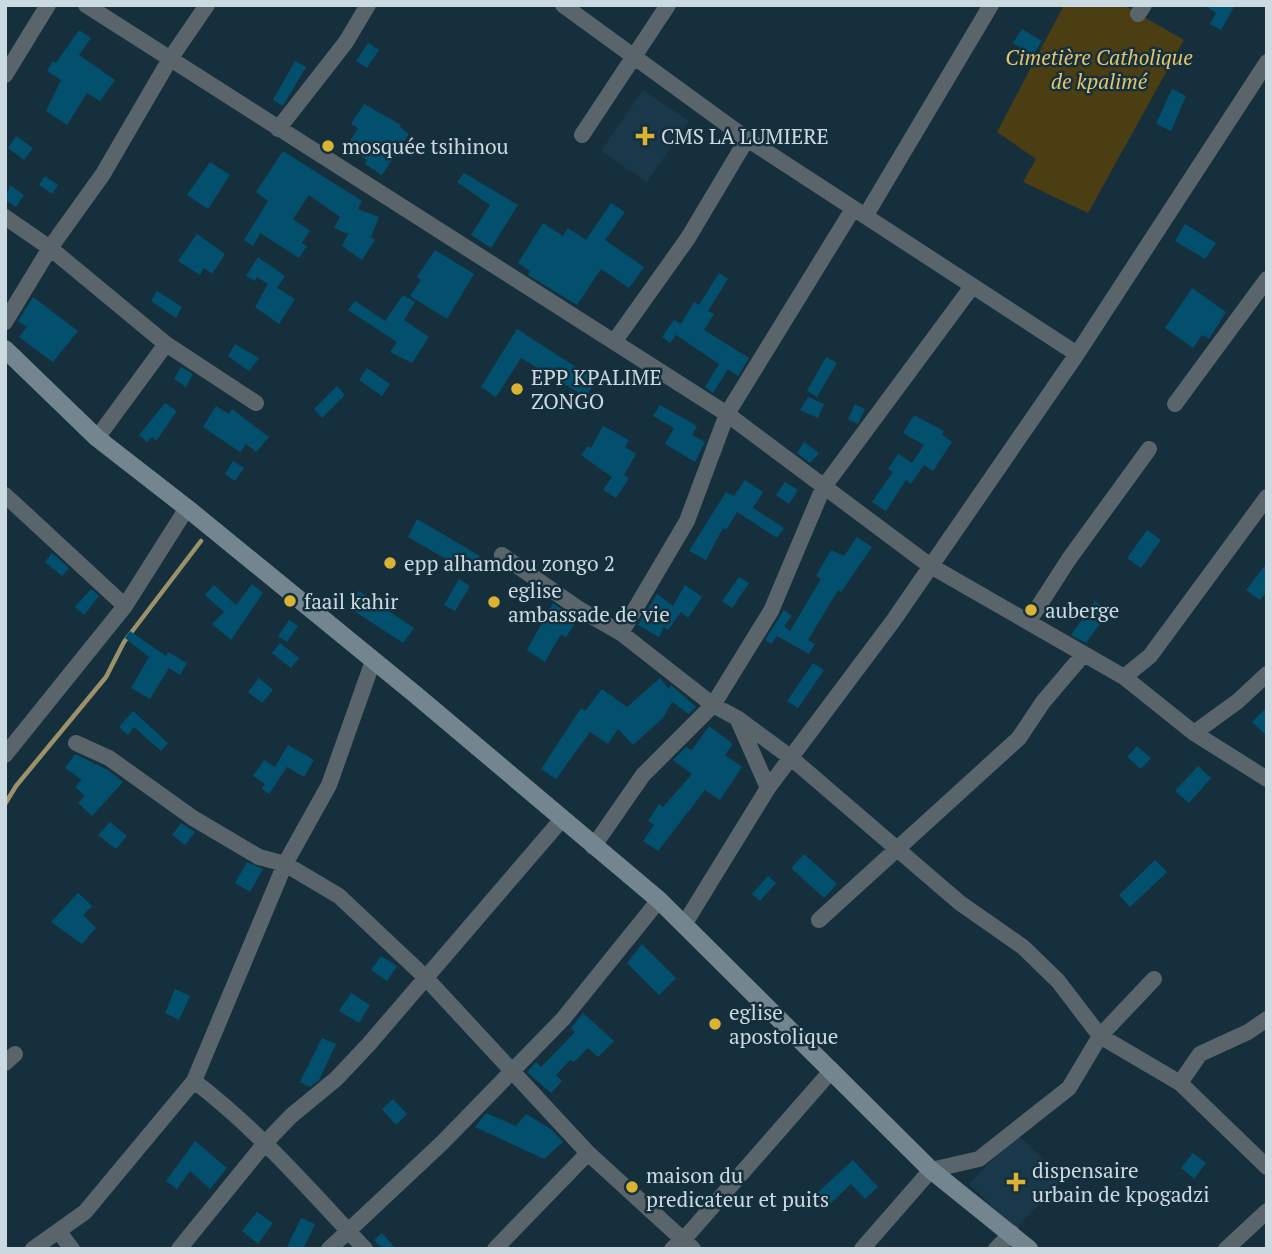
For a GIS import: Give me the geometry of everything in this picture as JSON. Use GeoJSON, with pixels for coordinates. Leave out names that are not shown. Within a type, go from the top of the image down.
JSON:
{"type":"FeatureCollection","features":[{"type":"Feature","properties":{"kind":"street"},"geometry":{"type":"LineString","coordinates":[[5,75],[48,5]]}},
{"type":"Feature","properties":{"kind":"street"},"geometry":{"type":"LineString","coordinates":[[86,5],[727,414],[929,565],[1124,677],[1194,733],[1267,779]]}},
{"type":"Feature","properties":{"kind":"street"},"geometry":{"type":"LineString","coordinates":[[5,322],[50,248],[103,174],[170,59],[207,5]]}},
{"type":"Feature","properties":{"kind":"street"},"geometry":{"type":"LineString","coordinates":[[278,129],[346,42],[368,5]]}},
{"type":"Feature","properties":{"kind":"street"},"geometry":{"type":"LineString","coordinates":[[563,5],[747,139],[971,288],[1077,354]]}},
{"type":"Feature","properties":{"kind":"street"},"geometry":{"type":"LineString","coordinates":[[582,135],[635,59],[668,5]]}},
{"type":"Feature","properties":{"kind":"street"},"geometry":{"type":"LineString","coordinates":[[621,633],[687,521],[727,414],[991,5]]}},
{"type":"Feature","properties":{"kind":"street"},"geometry":{"type":"LineString","coordinates":[[685,923],[768,788],[893,621],[929,565],[1077,354],[1267,62]]}},
{"type":"Feature","properties":{"kind":"street"},"geometry":{"type":"LineString","coordinates":[[614,342],[688,238],[747,139]]}},
{"type":"Feature","properties":{"kind":"street"},"geometry":{"type":"LineString","coordinates":[[5,217],[50,248],[166,344],[256,403]]}},
{"type":"Feature","properties":{"kind":"street"},"geometry":{"type":"LineString","coordinates":[[1175,404],[1267,279]]}},
{"type":"Feature","properties":{"kind":"street"},"geometry":{"type":"LineString","coordinates":[[593,846],[643,775],[713,705],[771,611],[823,488],[971,288]]}},
{"type":"Feature","properties":{"kind":"street"},"geometry":{"type":"LineString","coordinates":[[97,438],[166,344]]}},
{"type":"Feature","properties":{"kind":"street"},"geometry":{"type":"LineString","coordinates":[[5,349],[97,438],[187,508],[659,900],[931,1170],[1029,1249]]}},
{"type":"Feature","properties":{"kind":"street"},"geometry":{"type":"LineString","coordinates":[[1029,621],[1069,559],[1149,449]]}},
{"type":"Feature","properties":{"kind":"street"},"geometry":{"type":"LineString","coordinates":[[5,495],[125,606]]}},
{"type":"Feature","properties":{"kind":"street"},"geometry":{"type":"LineString","coordinates":[[1124,677],[1150,656],[1267,497]]}},
{"type":"Feature","properties":{"kind":"street"},"geometry":{"type":"LineString","coordinates":[[5,755],[125,606],[187,508]]}},
{"type":"Feature","properties":{"kind":"street"},"geometry":{"type":"LineString","coordinates":[[502,555],[579,609],[621,633],[713,705],[737,718],[790,757],[960,903],[1023,947],[1058,981],[1100,1036],[1181,1083],[1267,1167]]}},
{"type":"Feature","properties":{"kind":"street"},"geometry":{"type":"LineString","coordinates":[[819,920],[1019,738],[1043,702],[1083,654]]}},
{"type":"Feature","properties":{"kind":"street"},"geometry":{"type":"LineString","coordinates":[[33,1249],[85,1212],[194,1081],[285,864],[329,785],[373,661]]}},
{"type":"Feature","properties":{"kind":"street"},"geometry":{"type":"LineString","coordinates":[[1194,733],[1238,701],[1267,674]]}},
{"type":"Feature","properties":{"kind":"street"},"geometry":{"type":"LineString","coordinates":[[737,718],[768,788]]}},
{"type":"Feature","properties":{"kind":"street"},"geometry":{"type":"LineString","coordinates":[[76,743],[109,758],[193,818],[259,857],[285,864],[339,896],[382,933],[588,1153],[684,1245],[832,1070]]}},
{"type":"Feature","properties":{"kind":"street"},"geometry":{"type":"LineString","coordinates":[[179,1249],[266,1142],[291,1116],[337,1079],[563,818]]}},
{"type":"Feature","properties":{"kind":"street"},"geometry":{"type":"LineString","coordinates":[[329,1249],[443,1142],[510,1070],[563,1019],[659,900]]}},
{"type":"Feature","properties":{"kind":"street"},"geometry":{"type":"LineString","coordinates":[[862,1249],[931,1170],[979,1159],[1069,1088],[1100,1036],[1154,979]]}},
{"type":"Feature","properties":{"kind":"street"},"geometry":{"type":"LineString","coordinates":[[1181,1083],[1200,1054],[1248,1032],[1267,1019]]}},
{"type":"Feature","properties":{"kind":"street"},"geometry":{"type":"LineString","coordinates":[[194,1081],[238,1115],[266,1142],[365,1249]]}},
{"type":"Feature","properties":{"kind":"street"},"geometry":{"type":"LineString","coordinates":[[495,1249],[588,1153]]}},
{"type":"Feature","properties":{"kind":"street"},"geometry":{"type":"LineString","coordinates":[[1226,1249],[1267,1211]]}},
{"type":"Feature","properties":{"kind":"street"},"geometry":{"type":"LineString","coordinates":[[59,1231],[72,1249]]}},
{"type":"Feature","properties":{"kind":"street"},"geometry":{"type":"LineString","coordinates":[[996,1249],[1012,1233]]}},
{"type":"Feature","properties":{"kind":"shaded area","name":"CMS LA LUMIERE"},"geometry":{"type":"Polygon","coordinates":[[[643,90],[689,121],[647,182],[601,151],[643,90]]]}},
{"type":"Feature","properties":{"kind":"shaded area","name":"dispensaire urbain de kpogadzi"},"geometry":{"type":"Polygon","coordinates":[[[1017,1134],[1064,1179],[1015,1229],[969,1184],[1017,1134]]]}},
{"type":"Feature","properties":{"kind":"green space","name":"Cimetière Catholique de kpalimé"},"geometry":{"type":"Polygon","coordinates":[[[1064,5],[1123,5],[1184,40],[1088,213],[1023,182],[1036,159],[997,132],[1064,5]]]}},
{"type":"Feature","properties":{"kind":"building"},"geometry":{"type":"Polygon","coordinates":[[[1204,5],[1235,5],[1221,30],[1210,24],[1216,13],[1204,5]]]}},
{"type":"Feature","properties":{"kind":"building"},"geometry":{"type":"Polygon","coordinates":[[[1022,29],[1042,41],[1033,55],[1013,43],[1022,29]]]}},
{"type":"Feature","properties":{"kind":"building"},"geometry":{"type":"Polygon","coordinates":[[[79,30],[91,38],[79,55],[115,80],[100,101],[87,93],[67,125],[46,111],[61,80],[47,71],[53,61],[56,63],[79,30]]]}},
{"type":"Feature","properties":{"kind":"building"},"geometry":{"type":"Polygon","coordinates":[[[368,43],[379,50],[367,68],[356,61],[368,43]]]}},
{"type":"Feature","properties":{"kind":"building"},"geometry":{"type":"Polygon","coordinates":[[[295,61],[306,67],[283,106],[273,100],[295,61]]]}},
{"type":"Feature","properties":{"kind":"building"},"geometry":{"type":"Polygon","coordinates":[[[1172,89],[1186,96],[1171,131],[1156,124],[1172,89]]]}},
{"type":"Feature","properties":{"kind":"building"},"geometry":{"type":"Polygon","coordinates":[[[364,104],[401,125],[409,134],[382,175],[365,164],[367,160],[347,146],[358,128],[351,124],[364,104]]]}},
{"type":"Feature","properties":{"kind":"building"},"geometry":{"type":"Polygon","coordinates":[[[16,136],[33,148],[24,160],[8,148],[16,136]]]}},
{"type":"Feature","properties":{"kind":"building"},"geometry":{"type":"Polygon","coordinates":[[[283,151],[362,201],[358,209],[379,217],[371,237],[375,240],[362,260],[342,246],[348,234],[334,228],[340,217],[309,195],[293,219],[310,231],[302,243],[307,246],[299,258],[260,233],[253,246],[244,240],[268,201],[256,192],[283,151]]]}},
{"type":"Feature","properties":{"kind":"building"},"geometry":{"type":"Polygon","coordinates":[[[210,162],[230,175],[208,209],[187,195],[210,162]]]}},
{"type":"Feature","properties":{"kind":"building"},"geometry":{"type":"Polygon","coordinates":[[[464,173],[518,205],[491,248],[471,235],[490,205],[457,182],[464,173]]]}},
{"type":"Feature","properties":{"kind":"building"},"geometry":{"type":"Polygon","coordinates":[[[45,176],[58,185],[52,194],[39,185],[45,176]]]}},
{"type":"Feature","properties":{"kind":"building"},"geometry":{"type":"Polygon","coordinates":[[[10,185],[24,195],[16,207],[5,200],[10,185]]]}},
{"type":"Feature","properties":{"kind":"building"},"geometry":{"type":"Polygon","coordinates":[[[611,203],[625,212],[605,240],[644,267],[629,288],[601,269],[577,305],[528,275],[530,271],[518,263],[543,223],[563,236],[568,228],[586,240],[611,203]]]}},
{"type":"Feature","properties":{"kind":"building"},"geometry":{"type":"Polygon","coordinates":[[[1185,224],[1216,243],[1205,259],[1175,241],[1185,224]]]}},
{"type":"Feature","properties":{"kind":"building"},"geometry":{"type":"Polygon","coordinates":[[[197,234],[225,254],[212,274],[204,268],[200,275],[178,261],[197,234]]]}},
{"type":"Feature","properties":{"kind":"building"},"geometry":{"type":"Polygon","coordinates":[[[435,250],[474,274],[447,319],[410,296],[421,280],[417,277],[435,250]]]}},
{"type":"Feature","properties":{"kind":"building"},"geometry":{"type":"Polygon","coordinates":[[[258,257],[285,276],[277,288],[295,299],[279,324],[255,307],[268,284],[257,277],[255,281],[246,276],[258,257]]]}},
{"type":"Feature","properties":{"kind":"building"},"geometry":{"type":"Polygon","coordinates":[[[719,273],[728,279],[708,311],[714,314],[704,330],[749,358],[738,376],[728,369],[713,393],[705,387],[719,364],[676,335],[670,343],[662,337],[674,320],[681,324],[694,302],[699,305],[719,273]]]}},
{"type":"Feature","properties":{"kind":"building"},"geometry":{"type":"Polygon","coordinates":[[[1192,288],[1226,312],[1209,339],[1202,335],[1193,348],[1165,328],[1192,288]]]}},
{"type":"Feature","properties":{"kind":"building"},"geometry":{"type":"Polygon","coordinates":[[[157,291],[182,307],[176,318],[151,301],[157,291]]]}},
{"type":"Feature","properties":{"kind":"building"},"geometry":{"type":"Polygon","coordinates":[[[403,295],[415,302],[404,320],[429,337],[412,363],[390,352],[397,342],[348,310],[355,301],[385,321],[403,295]]]}},
{"type":"Feature","properties":{"kind":"building"},"geometry":{"type":"Polygon","coordinates":[[[33,297],[78,331],[53,362],[19,337],[27,327],[18,321],[33,297]]]}},
{"type":"Feature","properties":{"kind":"building"},"geometry":{"type":"Polygon","coordinates":[[[517,329],[596,380],[586,397],[521,358],[496,397],[481,387],[517,329]]]}},
{"type":"Feature","properties":{"kind":"building"},"geometry":{"type":"Polygon","coordinates":[[[235,344],[259,358],[249,371],[228,356],[235,344]]]}},
{"type":"Feature","properties":{"kind":"building"},"geometry":{"type":"Polygon","coordinates":[[[826,357],[837,363],[817,397],[807,391],[826,357]]]}},
{"type":"Feature","properties":{"kind":"building"},"geometry":{"type":"Polygon","coordinates":[[[181,367],[193,374],[186,387],[174,379],[181,367]]]}},
{"type":"Feature","properties":{"kind":"building"},"geometry":{"type":"Polygon","coordinates":[[[367,368],[390,384],[382,396],[359,380],[367,368]]]}},
{"type":"Feature","properties":{"kind":"building"},"geometry":{"type":"Polygon","coordinates":[[[337,386],[345,395],[322,418],[314,409],[337,386]]]}},
{"type":"Feature","properties":{"kind":"building"},"geometry":{"type":"Polygon","coordinates":[[[808,397],[824,404],[818,418],[800,410],[808,397]]]}},
{"type":"Feature","properties":{"kind":"building"},"geometry":{"type":"Polygon","coordinates":[[[165,403],[177,411],[156,441],[152,437],[147,442],[139,435],[165,403]]]}},
{"type":"Feature","properties":{"kind":"building"},"geometry":{"type":"Polygon","coordinates":[[[855,404],[865,409],[858,424],[848,419],[855,404]]]}},
{"type":"Feature","properties":{"kind":"building"},"geometry":{"type":"Polygon","coordinates":[[[660,405],[697,426],[692,435],[705,442],[695,462],[665,444],[674,428],[653,416],[660,405]]]}},
{"type":"Feature","properties":{"kind":"building"},"geometry":{"type":"Polygon","coordinates":[[[216,406],[229,414],[232,409],[269,437],[256,452],[246,444],[240,452],[203,427],[216,406]]]}},
{"type":"Feature","properties":{"kind":"building"},"geometry":{"type":"Polygon","coordinates":[[[914,415],[944,431],[942,435],[952,442],[933,471],[924,465],[911,484],[906,480],[886,511],[872,502],[893,472],[888,469],[898,454],[912,463],[924,445],[903,433],[914,415]]]}},
{"type":"Feature","properties":{"kind":"building"},"geometry":{"type":"Polygon","coordinates":[[[603,426],[629,440],[625,447],[636,454],[624,475],[629,478],[616,498],[603,490],[612,477],[581,455],[588,446],[591,448],[603,426]]]}},
{"type":"Feature","properties":{"kind":"building"},"geometry":{"type":"Polygon","coordinates":[[[804,442],[819,453],[810,463],[797,453],[804,442]]]}},
{"type":"Feature","properties":{"kind":"building"},"geometry":{"type":"Polygon","coordinates":[[[233,461],[244,468],[235,481],[225,474],[233,461]]]}},
{"type":"Feature","properties":{"kind":"building"},"geometry":{"type":"Polygon","coordinates":[[[745,480],[763,492],[753,508],[784,528],[777,538],[737,512],[726,530],[723,528],[706,560],[689,551],[726,492],[734,496],[745,480]]]}},
{"type":"Feature","properties":{"kind":"building"},"geometry":{"type":"Polygon","coordinates":[[[785,482],[798,490],[789,504],[776,495],[785,482]]]}},
{"type":"Feature","properties":{"kind":"building"},"geometry":{"type":"Polygon","coordinates":[[[417,519],[480,556],[470,573],[408,537],[417,519]]]}},
{"type":"Feature","properties":{"kind":"building"},"geometry":{"type":"Polygon","coordinates":[[[1147,530],[1161,540],[1141,568],[1127,558],[1147,530]]]}},
{"type":"Feature","properties":{"kind":"building"},"geometry":{"type":"Polygon","coordinates":[[[857,537],[872,547],[841,592],[838,590],[808,640],[815,644],[809,654],[777,636],[771,644],[765,640],[784,610],[792,616],[784,626],[790,631],[821,579],[816,576],[831,550],[844,556],[857,537]]]}},
{"type":"Feature","properties":{"kind":"building"},"geometry":{"type":"Polygon","coordinates":[[[52,553],[69,568],[62,576],[45,562],[52,553]]]}},
{"type":"Feature","properties":{"kind":"building"},"geometry":{"type":"Polygon","coordinates":[[[1267,563],[1267,591],[1260,600],[1246,590],[1267,563]]]}},
{"type":"Feature","properties":{"kind":"building"},"geometry":{"type":"Polygon","coordinates":[[[739,577],[749,583],[732,608],[722,601],[739,577]]]}},
{"type":"Feature","properties":{"kind":"building"},"geometry":{"type":"Polygon","coordinates":[[[459,579],[470,586],[455,611],[444,605],[459,579]]]}},
{"type":"Feature","properties":{"kind":"building"},"geometry":{"type":"Polygon","coordinates":[[[252,584],[263,593],[231,640],[212,624],[224,612],[205,595],[214,585],[236,605],[252,584]]]}},
{"type":"Feature","properties":{"kind":"building"},"geometry":{"type":"Polygon","coordinates":[[[685,585],[702,597],[688,618],[681,612],[668,630],[664,627],[659,637],[638,625],[657,594],[673,606],[685,585]]]}},
{"type":"Feature","properties":{"kind":"building"},"geometry":{"type":"Polygon","coordinates":[[[91,589],[99,596],[84,615],[75,607],[91,589]]]}},
{"type":"Feature","properties":{"kind":"building"},"geometry":{"type":"Polygon","coordinates":[[[359,591],[414,628],[403,643],[348,607],[359,591]]]}},
{"type":"Feature","properties":{"kind":"building"},"geometry":{"type":"Polygon","coordinates":[[[1095,601],[1109,611],[1086,643],[1071,635],[1095,601]]]}},
{"type":"Feature","properties":{"kind":"building"},"geometry":{"type":"Polygon","coordinates":[[[553,603],[577,620],[566,637],[561,634],[545,662],[527,650],[553,603]]]}},
{"type":"Feature","properties":{"kind":"building"},"geometry":{"type":"Polygon","coordinates":[[[289,620],[298,626],[287,642],[278,636],[289,620]]]}},
{"type":"Feature","properties":{"kind":"building"},"geometry":{"type":"Polygon","coordinates":[[[130,631],[166,656],[168,652],[187,663],[180,675],[169,668],[150,699],[131,688],[149,657],[125,638],[130,631]]]}},
{"type":"Feature","properties":{"kind":"building"},"geometry":{"type":"Polygon","coordinates":[[[280,643],[299,658],[291,668],[272,653],[280,643]]]}},
{"type":"Feature","properties":{"kind":"building"},"geometry":{"type":"Polygon","coordinates":[[[813,663],[824,670],[798,708],[787,701],[813,663]]]}},
{"type":"Feature","properties":{"kind":"building"},"geometry":{"type":"Polygon","coordinates":[[[259,678],[273,690],[262,703],[248,692],[259,678]]]}},
{"type":"Feature","properties":{"kind":"building"},"geometry":{"type":"Polygon","coordinates":[[[660,678],[669,689],[671,685],[696,707],[689,714],[672,702],[663,718],[633,745],[618,729],[608,744],[590,732],[556,779],[541,769],[581,708],[585,711],[602,689],[627,707],[660,678]]]}},
{"type":"Feature","properties":{"kind":"building"},"geometry":{"type":"Polygon","coordinates":[[[1267,707],[1267,736],[1252,722],[1267,707]]]}},
{"type":"Feature","properties":{"kind":"building"},"geometry":{"type":"Polygon","coordinates":[[[133,711],[168,743],[161,751],[134,727],[128,735],[119,727],[133,711]]]}},
{"type":"Feature","properties":{"kind":"building"},"geometry":{"type":"Polygon","coordinates":[[[709,726],[733,744],[725,755],[742,767],[720,800],[705,790],[658,851],[643,841],[654,825],[648,821],[659,804],[663,807],[692,774],[673,760],[686,747],[692,750],[709,726]]]}},
{"type":"Feature","properties":{"kind":"building"},"geometry":{"type":"Polygon","coordinates":[[[288,745],[314,760],[304,777],[287,767],[269,794],[262,789],[265,784],[253,776],[264,760],[275,767],[288,745]]]}},
{"type":"Feature","properties":{"kind":"building"},"geometry":{"type":"Polygon","coordinates":[[[1137,746],[1151,758],[1141,769],[1127,757],[1137,746]]]}},
{"type":"Feature","properties":{"kind":"building"},"geometry":{"type":"Polygon","coordinates":[[[75,754],[108,770],[123,782],[92,816],[78,803],[85,796],[75,787],[82,780],[65,768],[75,754]]]}},
{"type":"Feature","properties":{"kind":"building"},"geometry":{"type":"Polygon","coordinates":[[[1198,766],[1211,778],[1189,803],[1175,791],[1198,766]]]}},
{"type":"Feature","properties":{"kind":"building"},"geometry":{"type":"Polygon","coordinates":[[[110,822],[127,836],[116,849],[98,835],[110,822]]]}},
{"type":"Feature","properties":{"kind":"building"},"geometry":{"type":"Polygon","coordinates":[[[181,823],[195,832],[185,845],[172,835],[181,823]]]}},
{"type":"Feature","properties":{"kind":"building"},"geometry":{"type":"Polygon","coordinates":[[[804,854],[837,884],[824,898],[791,868],[804,854]]]}},
{"type":"Feature","properties":{"kind":"building"},"geometry":{"type":"Polygon","coordinates":[[[1155,860],[1167,872],[1130,907],[1119,895],[1155,860]]]}},
{"type":"Feature","properties":{"kind":"building"},"geometry":{"type":"Polygon","coordinates":[[[247,862],[263,869],[250,892],[235,883],[247,862]]]}},
{"type":"Feature","properties":{"kind":"building"},"geometry":{"type":"Polygon","coordinates":[[[768,876],[776,883],[760,901],[752,894],[768,876]]]}},
{"type":"Feature","properties":{"kind":"building"},"geometry":{"type":"Polygon","coordinates":[[[78,893],[92,906],[83,915],[96,928],[82,944],[51,922],[78,893]]]}},
{"type":"Feature","properties":{"kind":"building"},"geometry":{"type":"Polygon","coordinates":[[[642,944],[676,978],[659,995],[627,963],[642,944]]]}},
{"type":"Feature","properties":{"kind":"building"},"geometry":{"type":"Polygon","coordinates":[[[381,956],[397,966],[387,981],[371,970],[381,956]]]}},
{"type":"Feature","properties":{"kind":"building"},"geometry":{"type":"Polygon","coordinates":[[[175,989],[190,996],[179,1020],[165,1013],[175,989]]]}},
{"type":"Feature","properties":{"kind":"building"},"geometry":{"type":"Polygon","coordinates":[[[351,993],[370,1005],[359,1023],[339,1011],[351,993]]]}},
{"type":"Feature","properties":{"kind":"building"},"geometry":{"type":"Polygon","coordinates":[[[583,1013],[614,1041],[598,1057],[588,1048],[574,1062],[570,1060],[556,1075],[562,1081],[551,1093],[527,1072],[536,1062],[541,1067],[575,1032],[571,1028],[583,1013]]]}},
{"type":"Feature","properties":{"kind":"building"},"geometry":{"type":"Polygon","coordinates":[[[322,1038],[336,1044],[319,1080],[310,1087],[300,1082],[322,1038]]]}},
{"type":"Feature","properties":{"kind":"building"},"geometry":{"type":"Polygon","coordinates":[[[393,1099],[407,1114],[396,1125],[382,1109],[393,1099]]]}},
{"type":"Feature","properties":{"kind":"building"},"geometry":{"type":"Polygon","coordinates":[[[486,1113],[516,1126],[526,1114],[552,1130],[563,1142],[544,1159],[475,1127],[486,1113]]]}},
{"type":"Feature","properties":{"kind":"building"},"geometry":{"type":"Polygon","coordinates":[[[195,1141],[227,1168],[210,1189],[190,1171],[177,1189],[166,1181],[195,1141]]]}},
{"type":"Feature","properties":{"kind":"building"},"geometry":{"type":"Polygon","coordinates":[[[1193,1153],[1206,1163],[1194,1179],[1181,1168],[1193,1153]]]}},
{"type":"Feature","properties":{"kind":"building"},"geometry":{"type":"Polygon","coordinates":[[[853,1160],[878,1187],[865,1199],[851,1184],[829,1205],[817,1193],[853,1160]]]}},
{"type":"Feature","properties":{"kind":"building"},"geometry":{"type":"Polygon","coordinates":[[[257,1212],[273,1223],[258,1244],[242,1231],[257,1212]]]}},
{"type":"Feature","properties":{"kind":"building"},"geometry":{"type":"Polygon","coordinates":[[[301,1218],[315,1224],[303,1249],[286,1249],[301,1218]]]}},
{"type":"Feature","properties":{"kind":"building"},"geometry":{"type":"Polygon","coordinates":[[[382,1233],[396,1249],[383,1249],[374,1240],[382,1233]]]}},
{"type":"Feature","properties":{"kind":"waterway"},"geometry":{"type":"LineString","coordinates":[[5,804],[16,786],[106,677],[124,642],[201,541]]}},
{"type":"Feature","properties":{"kind":"place","name":"CMS LA LUMIERE"},"geometry":{"type":"Point","coordinates":[645,136]}},
{"type":"Feature","properties":{"kind":"place","name":"mosquée tsihinou"},"geometry":{"type":"Point","coordinates":[328,146]}},
{"type":"Feature","properties":{"kind":"place","name":"EPP KPALIME ZONGO"},"geometry":{"type":"Point","coordinates":[517,389]}},
{"type":"Feature","properties":{"kind":"place","name":"epp alhamdou zongo 2"},"geometry":{"type":"Point","coordinates":[390,563]}},
{"type":"Feature","properties":{"kind":"place","name":"faail kahir"},"geometry":{"type":"Point","coordinates":[290,601]}},
{"type":"Feature","properties":{"kind":"place","name":"eglise ambassade de vie"},"geometry":{"type":"Point","coordinates":[494,602]}},
{"type":"Feature","properties":{"kind":"place","name":"auberge"},"geometry":{"type":"Point","coordinates":[1031,610]}},
{"type":"Feature","properties":{"kind":"place","name":"eglise apostolique"},"geometry":{"type":"Point","coordinates":[715,1024]}},
{"type":"Feature","properties":{"kind":"place","name":"dispensaire urbain de kpogadzi"},"geometry":{"type":"Point","coordinates":[1016,1182]}},
{"type":"Feature","properties":{"kind":"place","name":"maison du predicateur et puits"},"geometry":{"type":"Point","coordinates":[632,1187]}}]}
